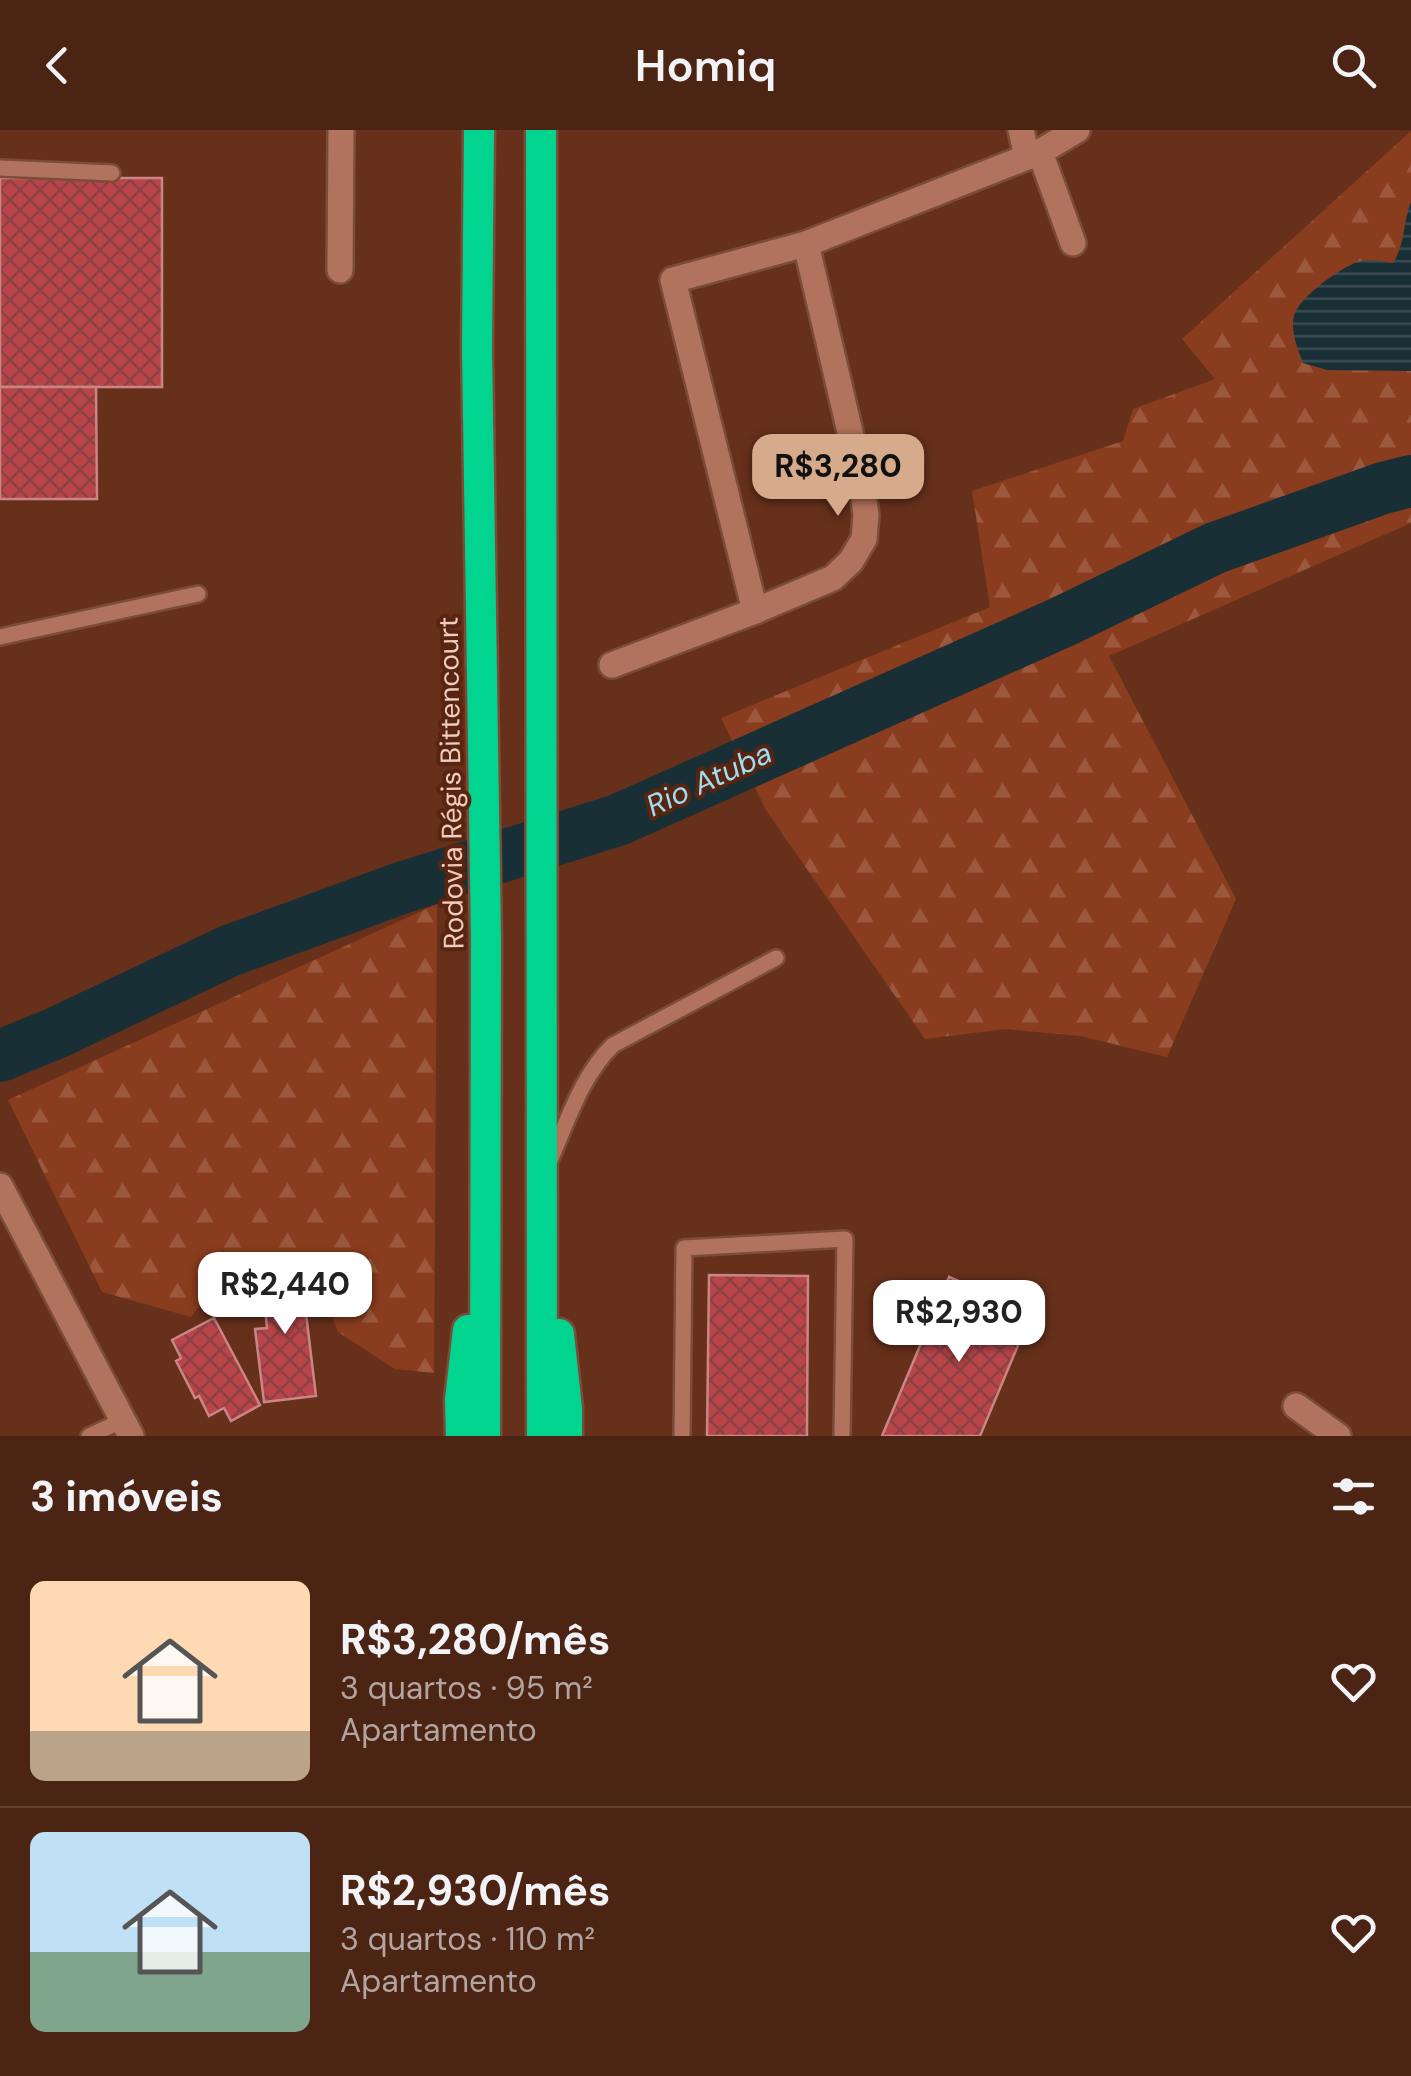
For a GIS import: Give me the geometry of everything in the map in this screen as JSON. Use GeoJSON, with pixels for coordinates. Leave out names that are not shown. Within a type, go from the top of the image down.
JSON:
{"type":"FeatureCollection","features":[{"type":"Feature","properties":{"kind":"highway","name":"Rodovia Régis Bittencourt"},"geometry":{"type":"LineString","coordinates":[[478,130],[477,349],[486,940],[485,1436]]}},
{"type":"Feature","properties":{"kind":"highway"},"geometry":{"type":"LineString","coordinates":[[541,130],[542,1436]]}},
{"type":"Feature","properties":{"kind":"highway"},"geometry":{"type":"LineString","coordinates":[[460,1436],[460,1400],[485,1178]]}},
{"type":"Feature","properties":{"kind":"highway"},"geometry":{"type":"LineString","coordinates":[[542,1181],[567,1436]]}},
{"type":"Feature","properties":{"kind":"street"},"geometry":{"type":"LineString","coordinates":[[340,270],[341,130]]}},
{"type":"Feature","properties":{"kind":"street"},"geometry":{"type":"LineString","coordinates":[[1021,130],[1073,243]]}},
{"type":"Feature","properties":{"kind":"street"},"geometry":{"type":"LineString","coordinates":[[755,610],[673,280],[806,244],[1033,155],[1077,130]]}},
{"type":"Feature","properties":{"kind":"street"},"geometry":{"type":"LineString","coordinates":[[612,665],[834,578],[851,561],[864,539],[866,515],[861,479],[806,244]]}},
{"type":"Feature","properties":{"kind":"street"},"geometry":{"type":"LineString","coordinates":[[0,1186],[127,1428]]}},
{"type":"Feature","properties":{"kind":"street"},"geometry":{"type":"LineString","coordinates":[[1296,1406],[1338,1436]]}},
{"type":"Feature","properties":{"kind":"lane"},"geometry":{"type":"LineString","coordinates":[[0,168],[112,173]]}},
{"type":"Feature","properties":{"kind":"lane"},"geometry":{"type":"LineString","coordinates":[[0,637],[198,594]]}},
{"type":"Feature","properties":{"kind":"lane"},"geometry":{"type":"LineString","coordinates":[[542,1181],[586,1080],[613,1045],[776,958]]}},
{"type":"Feature","properties":{"kind":"lane"},"geometry":{"type":"LineString","coordinates":[[682,1436],[684,1248],[845,1239],[842,1436]]}},
{"type":"Feature","properties":{"kind":"lane"},"geometry":{"type":"LineString","coordinates":[[88,1436],[127,1428]]}},
{"type":"Feature","properties":{"kind":"green space"},"geometry":{"type":"Polygon","coordinates":[[[1411,131],[1411,523],[1109,656],[1236,899],[1167,1057],[1080,1036],[1005,1029],[925,1039],[766,810],[721,718],[990,607],[972,491],[1123,441],[1133,409],[1215,379],[1182,339],[1411,131]]]}},
{"type":"Feature","properties":{"kind":"green space"},"geometry":{"type":"Polygon","coordinates":[[[437,904],[434,1373],[395,1369],[338,1332],[310,1259],[263,1265],[217,1284],[191,1317],[102,1292],[8,1100],[437,904]]]}},
{"type":"Feature","properties":{"kind":"water"},"geometry":{"type":"Polygon","coordinates":[[[1411,202],[1411,371],[1327,370],[1303,363],[1293,328],[1297,309],[1322,283],[1353,264],[1369,260],[1393,263],[1411,202]]]}},
{"type":"Feature","properties":{"kind":"building"},"geometry":{"type":"Polygon","coordinates":[[[0,178],[162,178],[162,387],[0,387],[0,178]]]}},
{"type":"Feature","properties":{"kind":"building"},"geometry":{"type":"Polygon","coordinates":[[[0,387],[96,387],[97,499],[0,499],[0,387]]]}},
{"type":"Feature","properties":{"kind":"building"},"geometry":{"type":"Polygon","coordinates":[[[295,1262],[296,1271],[300,1271],[316,1396],[264,1402],[255,1329],[267,1328],[261,1266],[295,1262]]]}},
{"type":"Feature","properties":{"kind":"building"},"geometry":{"type":"Polygon","coordinates":[[[709,1275],[808,1276],[807,1436],[707,1436],[709,1275]]]}},
{"type":"Feature","properties":{"kind":"building"},"geometry":{"type":"Polygon","coordinates":[[[949,1277],[1032,1312],[980,1436],[882,1436],[949,1277]]]}},
{"type":"Feature","properties":{"kind":"building"},"geometry":{"type":"Polygon","coordinates":[[[214,1318],[260,1405],[231,1421],[224,1408],[209,1416],[199,1396],[195,1398],[176,1361],[181,1358],[172,1340],[214,1318]]]}},
{"type":"Feature","properties":{"kind":"waterway","name":"Rio Atuba"},"geometry":{"type":"LineString","coordinates":[[0,1056],[229,951],[401,888],[618,820],[1062,622],[1215,548],[1411,481]]}}]}
